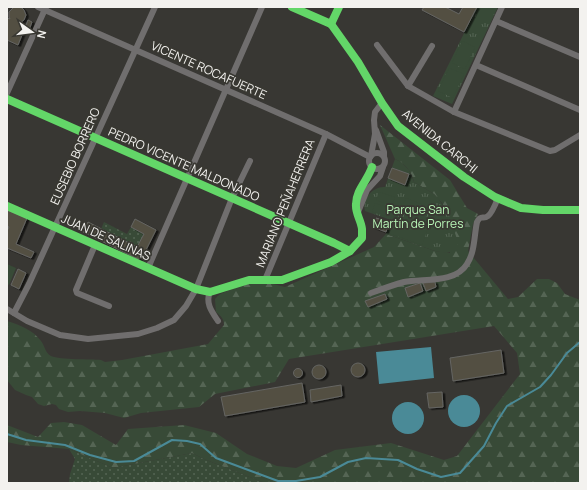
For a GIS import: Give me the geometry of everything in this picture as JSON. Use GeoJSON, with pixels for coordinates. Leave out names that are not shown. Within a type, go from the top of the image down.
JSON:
{"type":"FeatureCollection","features":[{"type":"Feature","properties":{"kind":"street","name":"VICENTE ROCAFUERTE"},"geometry":{"type":"LineString","coordinates":[[38,7],[45,8],[135,50],[326,134],[370,156]]}},
{"type":"Feature","properties":{"kind":"street","name":"EUSEBIO BORRERO"},"geometry":{"type":"LineString","coordinates":[[14,313],[29,284],[155,7]]}},
{"type":"Feature","properties":{"kind":"street"},"geometry":{"type":"LineString","coordinates":[[148,268],[262,7]]}},
{"type":"Feature","properties":{"kind":"street"},"geometry":{"type":"LineString","coordinates":[[292,7],[331,24],[340,7]]}},
{"type":"Feature","properties":{"kind":"street"},"geometry":{"type":"LineString","coordinates":[[454,112],[502,7]]}},
{"type":"Feature","properties":{"kind":"street"},"geometry":{"type":"LineString","coordinates":[[7,93],[45,8]]}},
{"type":"Feature","properties":{"kind":"street"},"geometry":{"type":"LineString","coordinates":[[496,21],[580,57]]}},
{"type":"Feature","properties":{"kind":"street","name":"AVENIDA CARCHI"},"geometry":{"type":"LineString","coordinates":[[331,24],[358,62],[382,103],[398,126],[464,177],[498,198],[521,208],[543,210],[580,210]]}},
{"type":"Feature","properties":{"kind":"street"},"geometry":{"type":"LineString","coordinates":[[377,45],[408,86],[454,112],[550,150],[556,150],[580,135]]}},
{"type":"Feature","properties":{"kind":"street"},"geometry":{"type":"LineString","coordinates":[[408,86],[432,46]]}},
{"type":"Feature","properties":{"kind":"street"},"geometry":{"type":"LineString","coordinates":[[476,65],[580,110]]}},
{"type":"Feature","properties":{"kind":"street","name":"PEDRO VICENTE MALDONADO"},"geometry":{"type":"LineString","coordinates":[[7,99],[350,251]]}},
{"type":"Feature","properties":{"kind":"street"},"geometry":{"type":"LineString","coordinates":[[382,103],[375,112],[375,134],[369,164],[378,170],[383,168]]}},
{"type":"Feature","properties":{"kind":"street"},"geometry":{"type":"LineString","coordinates":[[358,212],[367,190],[380,176],[386,160],[375,128]]}},
{"type":"Feature","properties":{"kind":"street","name":"MARIANO PEÑAHERRERA"},"geometry":{"type":"LineString","coordinates":[[265,280],[326,134]]}},
{"type":"Feature","properties":{"kind":"street"},"geometry":{"type":"LineString","coordinates":[[370,156],[375,153],[381,153],[384,156]]}},
{"type":"Feature","properties":{"kind":"street"},"geometry":{"type":"LineString","coordinates":[[7,309],[27,321],[60,335],[88,339],[138,334],[157,328],[174,320],[186,306],[196,290],[232,198],[250,160]]}},
{"type":"Feature","properties":{"kind":"street"},"geometry":{"type":"LineString","coordinates":[[218,321],[209,306],[208,296],[210,292],[249,280],[282,280],[331,262],[350,251],[362,238],[362,230],[355,206],[357,196],[369,176],[372,167]]}},
{"type":"Feature","properties":{"kind":"street"},"geometry":{"type":"LineString","coordinates":[[371,292],[404,282],[443,279],[463,270],[468,264],[477,222],[479,218],[486,218],[489,216],[498,198]]}},
{"type":"Feature","properties":{"kind":"street","name":"JUAN DE SALINAS"},"geometry":{"type":"LineString","coordinates":[[7,206],[196,290],[210,292]]}},
{"type":"Feature","properties":{"kind":"street"},"geometry":{"type":"LineString","coordinates":[[95,245],[76,290],[77,293],[109,306]]}},
{"type":"Feature","properties":{"kind":"green space"},"geometry":{"type":"Polygon","coordinates":[[[477,7],[498,7],[452,104],[433,96],[477,7]]]}},
{"type":"Feature","properties":{"kind":"green space"},"geometry":{"type":"Polygon","coordinates":[[[462,41],[475,47],[465,69],[452,63],[462,41]]]}},
{"type":"Feature","properties":{"kind":"green space"},"geometry":{"type":"Polygon","coordinates":[[[449,68],[464,74],[453,98],[438,91],[449,68]]]}},
{"type":"Feature","properties":{"kind":"green space"},"geometry":{"type":"Polygon","coordinates":[[[380,125],[450,180],[467,208],[478,214],[473,224],[468,251],[508,299],[518,297],[537,279],[549,279],[557,283],[565,294],[580,300],[580,483],[265,483],[192,453],[113,468],[69,449],[21,445],[7,442],[7,425],[38,437],[51,423],[64,422],[82,425],[116,445],[128,429],[184,425],[216,433],[247,454],[277,466],[296,468],[335,450],[391,443],[444,460],[457,456],[520,374],[517,353],[494,326],[289,359],[275,382],[215,394],[199,407],[141,413],[124,418],[105,413],[80,411],[68,412],[59,409],[56,405],[52,404],[44,406],[38,404],[32,397],[15,390],[7,380],[7,321],[21,326],[38,337],[47,353],[51,356],[68,359],[101,360],[105,362],[122,360],[208,344],[224,325],[222,318],[216,312],[215,299],[220,294],[250,282],[265,282],[285,287],[374,247],[386,234],[435,251],[450,253],[449,215],[442,203],[434,194],[414,182],[408,168],[395,159],[380,125]]]}},
{"type":"Feature","properties":{"kind":"green space","name":"Parque San Martín de Porres"},"geometry":{"type":"Polygon","coordinates":[[[395,159],[401,162],[409,170],[414,182],[438,198],[449,215],[457,239],[458,243],[455,251],[446,253],[435,251],[386,234],[391,220],[365,211],[365,202],[369,194],[376,189],[385,187],[395,159]]]}},
{"type":"Feature","properties":{"kind":"green space"},"geometry":{"type":"Polygon","coordinates":[[[379,192],[395,197],[392,206],[376,200],[379,192]]]}},
{"type":"Feature","properties":{"kind":"green space"},"geometry":{"type":"Polygon","coordinates":[[[406,198],[429,207],[425,219],[401,209],[406,198]]]}},
{"type":"Feature","properties":{"kind":"green space"},"geometry":{"type":"Polygon","coordinates":[[[375,203],[391,209],[388,217],[372,212],[375,203]]]}},
{"type":"Feature","properties":{"kind":"green space"},"geometry":{"type":"Polygon","coordinates":[[[394,216],[428,228],[422,245],[388,233],[394,216]]]}},
{"type":"Feature","properties":{"kind":"green space"},"geometry":{"type":"Polygon","coordinates":[[[104,222],[127,234],[131,227],[144,234],[137,247],[101,229],[104,222]]]}},
{"type":"Feature","properties":{"kind":"green space"},"geometry":{"type":"Polygon","coordinates":[[[7,264],[16,268],[9,285],[7,284],[7,264]]]}},
{"type":"Feature","properties":{"kind":"green space"},"geometry":{"type":"Polygon","coordinates":[[[69,449],[113,468],[192,453],[265,483],[71,483],[69,482],[70,474],[75,459],[69,449]]]}},
{"type":"Feature","properties":{"kind":"water"},"geometry":{"type":"Polygon","coordinates":[[[431,347],[434,378],[379,384],[376,352],[431,347]]]}},
{"type":"Feature","properties":{"kind":"water"},"geometry":{"type":"Polygon","coordinates":[[[461,395],[467,395],[477,402],[480,411],[479,417],[473,424],[467,427],[461,427],[451,420],[448,414],[448,408],[455,398],[461,395]]]}},
{"type":"Feature","properties":{"kind":"water"},"geometry":{"type":"Polygon","coordinates":[[[405,402],[411,402],[421,409],[424,418],[423,424],[417,431],[411,434],[405,434],[395,427],[392,421],[392,415],[399,405],[405,402]]]}},
{"type":"Feature","properties":{"kind":"building"},"geometry":{"type":"Polygon","coordinates":[[[14,7],[22,8],[26,15],[24,20],[20,23],[26,25],[18,45],[7,40],[7,18],[10,19],[9,12],[14,7]]]}},
{"type":"Feature","properties":{"kind":"building"},"geometry":{"type":"Polygon","coordinates":[[[424,7],[445,7],[459,14],[463,7],[477,7],[464,32],[422,10],[424,7]]]}},
{"type":"Feature","properties":{"kind":"building"},"geometry":{"type":"Polygon","coordinates":[[[28,20],[32,22],[29,30],[25,28],[28,20]]]}},
{"type":"Feature","properties":{"kind":"building"},"geometry":{"type":"Polygon","coordinates":[[[392,168],[409,174],[405,185],[388,178],[392,168]]]}},
{"type":"Feature","properties":{"kind":"building"},"geometry":{"type":"Polygon","coordinates":[[[7,210],[27,218],[16,244],[34,252],[31,258],[7,248],[7,231],[9,227],[7,226],[7,210]]]}},
{"type":"Feature","properties":{"kind":"building"},"geometry":{"type":"Polygon","coordinates":[[[376,218],[389,222],[386,232],[373,227],[376,218]]]}},
{"type":"Feature","properties":{"kind":"building"},"geometry":{"type":"Polygon","coordinates":[[[135,219],[156,230],[142,258],[138,259],[83,232],[88,222],[137,247],[144,234],[131,227],[135,219]]]}},
{"type":"Feature","properties":{"kind":"building"},"geometry":{"type":"Polygon","coordinates":[[[18,269],[26,273],[19,289],[11,285],[18,269]]]}},
{"type":"Feature","properties":{"kind":"building"},"geometry":{"type":"Polygon","coordinates":[[[435,282],[436,287],[426,291],[423,283],[435,282]]]}},
{"type":"Feature","properties":{"kind":"building"},"geometry":{"type":"Polygon","coordinates":[[[420,283],[423,291],[408,297],[405,288],[420,283]]]}},
{"type":"Feature","properties":{"kind":"building"},"geometry":{"type":"Polygon","coordinates":[[[385,294],[387,299],[368,307],[365,301],[385,294]]]}},
{"type":"Feature","properties":{"kind":"building"},"geometry":{"type":"Polygon","coordinates":[[[501,350],[504,373],[453,381],[450,358],[501,350]]]}},
{"type":"Feature","properties":{"kind":"building"},"geometry":{"type":"Polygon","coordinates":[[[358,363],[363,365],[365,370],[363,375],[358,377],[353,375],[351,370],[353,365],[358,363]]]}},
{"type":"Feature","properties":{"kind":"building"},"geometry":{"type":"Polygon","coordinates":[[[319,365],[324,367],[326,372],[324,377],[319,379],[314,377],[312,372],[314,367],[319,365]]]}},
{"type":"Feature","properties":{"kind":"building"},"geometry":{"type":"Polygon","coordinates":[[[296,369],[300,369],[302,373],[300,377],[296,377],[294,375],[294,371],[296,369]]]}},
{"type":"Feature","properties":{"kind":"building"},"geometry":{"type":"Polygon","coordinates":[[[302,383],[305,402],[225,416],[221,397],[302,383]]]}},
{"type":"Feature","properties":{"kind":"building"},"geometry":{"type":"Polygon","coordinates":[[[341,385],[342,396],[311,402],[310,390],[341,385]]]}},
{"type":"Feature","properties":{"kind":"building"},"geometry":{"type":"Polygon","coordinates":[[[442,392],[443,407],[429,408],[427,393],[442,392]]]}},
{"type":"Feature","properties":{"kind":"waterway"},"geometry":{"type":"LineString","coordinates":[[7,434],[26,440],[65,445],[90,455],[116,462],[134,461],[172,440],[187,441],[200,444],[216,458],[278,481],[296,481],[320,477],[348,462],[366,458],[398,460],[417,469],[441,477],[460,473],[484,446],[507,406],[540,387],[567,353],[580,342]]}},
{"type":"Feature","properties":{"kind":"traffic: fast"},"geometry":{"type":"LineString","coordinates":[[292,7],[331,24]]}},
{"type":"Feature","properties":{"kind":"traffic: fast"},"geometry":{"type":"LineString","coordinates":[[331,24],[339,7]]}},
{"type":"Feature","properties":{"kind":"traffic: fast"},"geometry":{"type":"LineString","coordinates":[[331,24],[358,62],[382,103],[398,126],[464,177],[495,197],[521,208],[543,210],[580,210]]}},
{"type":"Feature","properties":{"kind":"traffic: fast"},"geometry":{"type":"LineString","coordinates":[[7,99],[350,251]]}},
{"type":"Feature","properties":{"kind":"traffic: fast"},"geometry":{"type":"LineString","coordinates":[[7,206],[196,289],[210,292],[249,280],[282,280],[331,262],[350,251],[362,238],[362,229],[356,207],[357,199],[358,194],[372,167]]}}]}
